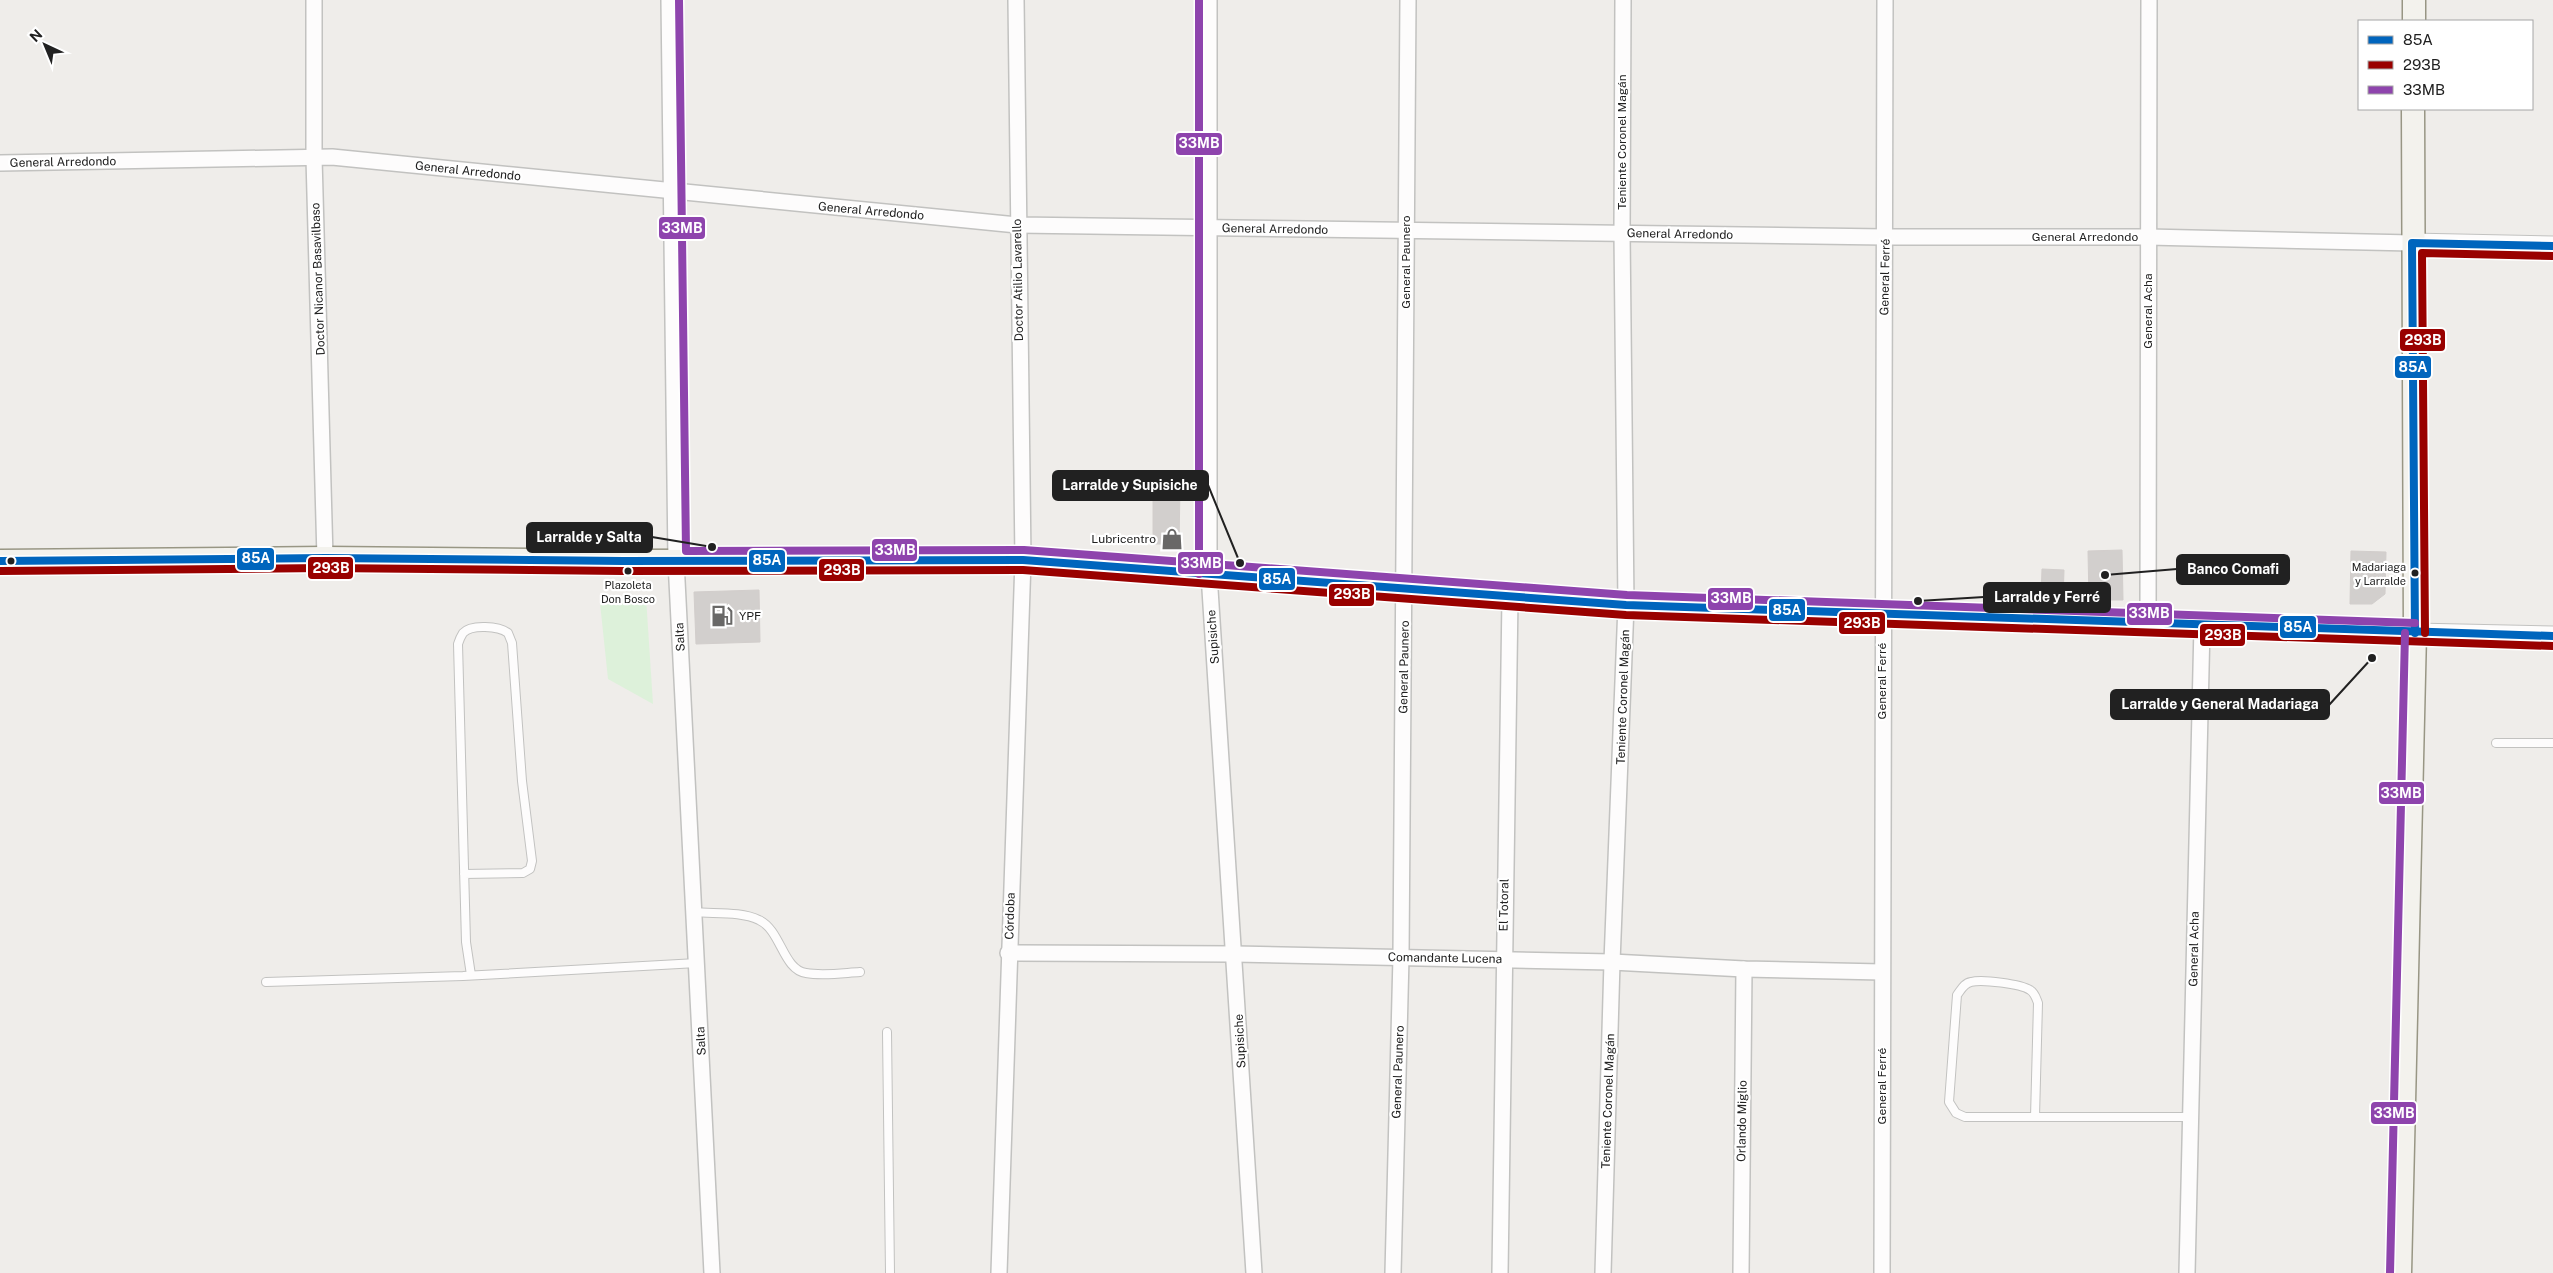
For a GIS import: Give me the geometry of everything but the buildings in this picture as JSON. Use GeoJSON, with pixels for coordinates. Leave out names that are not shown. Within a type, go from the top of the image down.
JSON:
{"type":"FeatureCollection","features":[{"type":"Feature","properties":{"kind":"main road"},"geometry":{"type":"LineString","coordinates":[[2414,0],[2414,20]]}},
{"type":"Feature","properties":{"kind":"main road"},"geometry":{"type":"LineString","coordinates":[[2400,1273],[2415,633],[2412,243],[2413,110]]}},
{"type":"Feature","properties":{"kind":"main road"},"geometry":{"type":"LineString","coordinates":[[0,561],[325,558],[676,561],[1023,560],[1510,598],[1626,605],[2415,633]]}},
{"type":"Feature","properties":{"kind":"street","name":"Doctor Nicanor Basavilbaso"},"geometry":{"type":"LineString","coordinates":[[314,0],[314,158],[325,558]]}},
{"type":"Feature","properties":{"kind":"street","name":"Salta"},"geometry":{"type":"LineString","coordinates":[[669,0],[676,561],[712,1273]]}},
{"type":"Feature","properties":{"kind":"street","name":"Doctor Atilio Lavarello"},"geometry":{"type":"LineString","coordinates":[[1016,0],[1017,225],[1023,560]]}},
{"type":"Feature","properties":{"kind":"street","name":"Supisiche"},"geometry":{"type":"LineString","coordinates":[[1209,0],[1209,574],[1235,954],[1254,1273]]}},
{"type":"Feature","properties":{"kind":"street","name":"General Paunero"},"geometry":{"type":"LineString","coordinates":[[1393,1273],[1401,958],[1408,0]]}},
{"type":"Feature","properties":{"kind":"street","name":"Teniente Coronel Magán"},"geometry":{"type":"LineString","coordinates":[[1603,1273],[1612,962],[1626,605],[1622,233],[1623,0]]}},
{"type":"Feature","properties":{"kind":"street","name":"General Ferré"},"geometry":{"type":"LineString","coordinates":[[1882,1273],[1882,613],[1886,237],[1885,0]]}},
{"type":"Feature","properties":{"kind":"street","name":"General Acha"},"geometry":{"type":"LineString","coordinates":[[2148,623],[2149,0]]}},
{"type":"Feature","properties":{"kind":"street","name":"General Arredondo"},"geometry":{"type":"LineString","coordinates":[[0,163],[332,157],[1017,225],[1886,237],[2148,237],[2553,246]]}},
{"type":"Feature","properties":{"kind":"street","name":"Córdoba"},"geometry":{"type":"LineString","coordinates":[[998,1273],[1023,560]]}},
{"type":"Feature","properties":{"kind":"street","name":"El Totoral"},"geometry":{"type":"LineString","coordinates":[[1500,1273],[1503,960],[1510,598]]}},
{"type":"Feature","properties":{"kind":"street","name":"General Acha"},"geometry":{"type":"LineString","coordinates":[[2187,1273],[2202,626]]}},
{"type":"Feature","properties":{"kind":"street"},"geometry":{"type":"LineString","coordinates":[[2415,633],[2553,636]]}},
{"type":"Feature","properties":{"kind":"street","name":"Comandante Lucena"},"geometry":{"type":"LineString","coordinates":[[1008,953],[1235,954],[1612,962],[1744,969],[1882,972]]}},
{"type":"Feature","properties":{"kind":"street","name":"Orlando Miglio"},"geometry":{"type":"LineString","coordinates":[[1741,1273],[1744,969]]}},
{"type":"Feature","properties":{"kind":"lane"},"geometry":{"type":"LineString","coordinates":[[464,874],[523,873],[530,869],[532,861],[522,782],[512,643],[508,633],[495,626],[468,629],[463,633],[458,644],[464,874],[466,942],[470,975]]}},
{"type":"Feature","properties":{"kind":"lane"},"geometry":{"type":"LineString","coordinates":[[2496,743],[2553,743]]}},
{"type":"Feature","properties":{"kind":"lane"},"geometry":{"type":"LineString","coordinates":[[694,912],[750,917],[760,920],[771,928],[796,969],[805,973],[860,972]]}},
{"type":"Feature","properties":{"kind":"lane"},"geometry":{"type":"LineString","coordinates":[[266,982],[470,975],[697,963]]}},
{"type":"Feature","properties":{"kind":"lane"},"geometry":{"type":"LineString","coordinates":[[2035,1117],[2038,1003],[2035,995],[2030,990],[2018,985],[1971,982],[1964,986],[1957,995],[1949,1102],[1956,1113],[1965,1116],[2035,1117],[2191,1117]]}},
{"type":"Feature","properties":{"kind":"lane"},"geometry":{"type":"LineString","coordinates":[[887,1032],[890,1273]]}},
{"type":"Feature","properties":{"kind":"green space","name":"Plazoleta Don Bosco"},"geometry":{"type":"Polygon","coordinates":[[[646,597],[653,704],[608,679],[600,603],[646,597]]]}},
{"type":"Feature","properties":{"kind":"transit line","name":"33MB"},"geometry":{"type":"LineString","coordinates":[[679,0],[686,551],[1024,550],[1627,595],[2415,623]]}},
{"type":"Feature","properties":{"kind":"transit line","name":"33MB"},"geometry":{"type":"LineString","coordinates":[[1199,0],[1199,574]]}},
{"type":"Feature","properties":{"kind":"transit line","name":"85A"},"geometry":{"type":"LineString","coordinates":[[2415,633],[2412,243],[2553,246]]}},
{"type":"Feature","properties":{"kind":"transit line","name":"293B"},"geometry":{"type":"LineString","coordinates":[[2425,633],[2422,253],[2553,256]]}},
{"type":"Feature","properties":{"kind":"transit line","name":"85A"},"geometry":{"type":"LineString","coordinates":[[0,561],[325,558],[623,561],[1023,560],[1626,605],[2553,636]]}},
{"type":"Feature","properties":{"kind":"transit line","name":"293B"},"geometry":{"type":"LineString","coordinates":[[0,571],[325,568],[623,571],[1023,570],[1626,615],[2553,646]]}},
{"type":"Feature","properties":{"kind":"transit line","name":"33MB"},"geometry":{"type":"LineString","coordinates":[[2390,1273],[2405,633]]}},
{"type":"Feature","properties":{"kind":"place","name":"Lubricentro"},"geometry":{"type":"Point","coordinates":[1172,539]}},
{"type":"Feature","properties":{"kind":"place","name":"Larralde y Salta"},"geometry":{"type":"Point","coordinates":[712,547]}},
{"type":"Feature","properties":{"kind":"place","name":"Larralde y Supisiche"},"geometry":{"type":"Point","coordinates":[1240,563]}},
{"type":"Feature","properties":{"kind":"place","name":"Plazoleta Don Bosco"},"geometry":{"type":"Point","coordinates":[628,571]}},
{"type":"Feature","properties":{"kind":"place","name":"Madariaga y Larralde"},"geometry":{"type":"Point","coordinates":[2415,573]}},
{"type":"Feature","properties":{"kind":"place","name":"Banco Comafi"},"geometry":{"type":"Point","coordinates":[2105,575]}},
{"type":"Feature","properties":{"kind":"place","name":"Larralde y Ferré"},"geometry":{"type":"Point","coordinates":[1918,601]}},
{"type":"Feature","properties":{"kind":"place","name":"YPF"},"geometry":{"type":"Point","coordinates":[722,616]}},
{"type":"Feature","properties":{"kind":"place","name":"Larralde y General Madariaga"},"geometry":{"type":"Point","coordinates":[2372,658]}}]}
